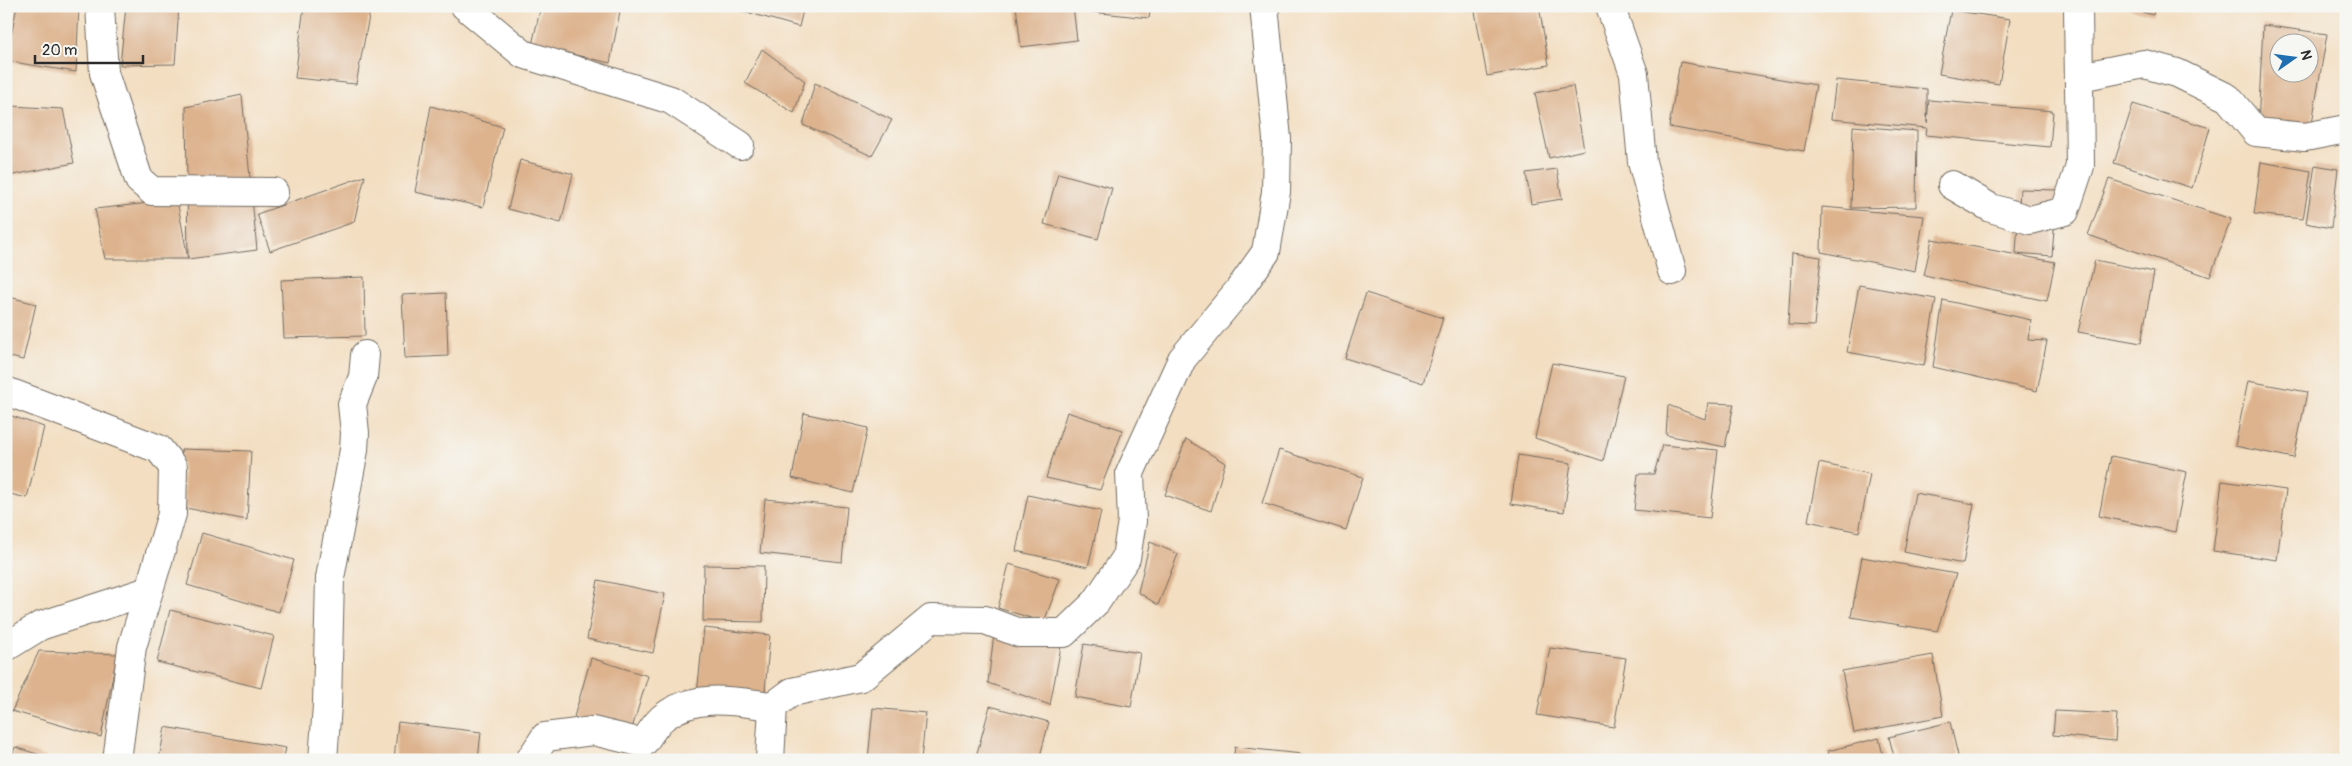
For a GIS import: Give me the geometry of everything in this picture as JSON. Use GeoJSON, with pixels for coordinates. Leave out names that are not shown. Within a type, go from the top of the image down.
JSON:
{"type":"FeatureCollection","features":[{"type":"Feature","properties":{"kind":"street"},"geometry":{"type":"LineString","coordinates":[[100,6],[104,73],[139,180],[152,191],[274,192]]}},
{"type":"Feature","properties":{"kind":"street"},"geometry":{"type":"LineString","coordinates":[[465,6],[523,54],[671,100],[740,145]]}},
{"type":"Feature","properties":{"kind":"street"},"geometry":{"type":"LineString","coordinates":[[530,760],[545,736],[592,731],[643,743],[664,717],[684,704],[710,700],[773,706],[792,692],[861,677],[931,619],[985,620],[1019,633],[1064,633],[1096,602],[1126,558],[1132,521],[1130,473],[1182,359],[1239,290],[1266,252],[1276,192],[1278,139],[1264,6]]}},
{"type":"Feature","properties":{"kind":"street"},"geometry":{"type":"LineString","coordinates":[[1610,6],[1634,74],[1642,162],[1672,271]]}},
{"type":"Feature","properties":{"kind":"street"},"geometry":{"type":"LineString","coordinates":[[1952,185],[1990,208],[2030,220],[2065,211],[2080,166],[2078,6]]}},
{"type":"Feature","properties":{"kind":"street"},"geometry":{"type":"LineString","coordinates":[[2080,77],[2144,64],[2177,72],[2228,98],[2256,132],[2305,137],[2346,129]]}},
{"type":"Feature","properties":{"kind":"street"},"geometry":{"type":"LineString","coordinates":[[323,760],[327,705],[330,578],[354,450],[356,433],[352,404],[363,377],[365,355]]}},
{"type":"Feature","properties":{"kind":"street"},"geometry":{"type":"LineString","coordinates":[[6,391],[159,449],[173,467],[172,514],[132,647],[117,760]]}},
{"type":"Feature","properties":{"kind":"street"},"geometry":{"type":"LineString","coordinates":[[6,647],[40,626],[148,591]]}},
{"type":"Feature","properties":{"kind":"street"},"geometry":{"type":"LineString","coordinates":[[770,760],[773,706]]}},
{"type":"Feature","properties":{"kind":"building"},"geometry":{"type":"Polygon","coordinates":[[[17,6],[79,6],[76,72],[6,61],[17,6]]]}},
{"type":"Feature","properties":{"kind":"building"},"geometry":{"type":"Polygon","coordinates":[[[126,6],[179,6],[175,64],[120,65],[126,6]]]}},
{"type":"Feature","properties":{"kind":"building"},"geometry":{"type":"Polygon","coordinates":[[[304,6],[371,6],[356,84],[295,78],[304,6]]]}},
{"type":"Feature","properties":{"kind":"building"},"geometry":{"type":"Polygon","coordinates":[[[541,6],[621,6],[610,63],[532,45],[541,6]]]}},
{"type":"Feature","properties":{"kind":"building"},"geometry":{"type":"Polygon","coordinates":[[[725,6],[804,6],[799,27],[725,6]]]}},
{"type":"Feature","properties":{"kind":"building"},"geometry":{"type":"Polygon","coordinates":[[[1016,6],[1073,6],[1077,40],[1021,47],[1016,6]]]}},
{"type":"Feature","properties":{"kind":"building"},"geometry":{"type":"Polygon","coordinates":[[[1092,6],[1151,6],[1149,18],[1092,12],[1092,6]]]}},
{"type":"Feature","properties":{"kind":"building"},"geometry":{"type":"Polygon","coordinates":[[[1474,6],[1539,6],[1549,65],[1487,76],[1474,6]]]}},
{"type":"Feature","properties":{"kind":"building"},"geometry":{"type":"Polygon","coordinates":[[[2121,6],[2155,6],[2153,15],[2121,6]]]}},
{"type":"Feature","properties":{"kind":"building"},"geometry":{"type":"Polygon","coordinates":[[[1951,10],[2010,19],[1999,84],[1939,74],[1951,10]]]}},
{"type":"Feature","properties":{"kind":"building"},"geometry":{"type":"Polygon","coordinates":[[[2263,25],[2313,32],[2270,32],[2270,82],[2319,82],[2311,129],[2258,126],[2263,25]]]}},
{"type":"Feature","properties":{"kind":"building"},"geometry":{"type":"Polygon","coordinates":[[[2320,33],[2327,34],[2320,76],[2320,33]]]}},
{"type":"Feature","properties":{"kind":"building"},"geometry":{"type":"Polygon","coordinates":[[[762,49],[805,81],[794,113],[745,83],[762,49]]]}},
{"type":"Feature","properties":{"kind":"building"},"geometry":{"type":"Polygon","coordinates":[[[1680,62],[1816,85],[1804,151],[1669,127],[1680,62]]]}},
{"type":"Feature","properties":{"kind":"building"},"geometry":{"type":"Polygon","coordinates":[[[1836,80],[1927,89],[1927,123],[1929,100],[2053,111],[2050,147],[1926,135],[1927,128],[1831,119],[1836,80]]]}},
{"type":"Feature","properties":{"kind":"building"},"geometry":{"type":"Polygon","coordinates":[[[815,83],[892,120],[872,156],[803,125],[815,83]]]}},
{"type":"Feature","properties":{"kind":"building"},"geometry":{"type":"Polygon","coordinates":[[[1573,86],[1584,150],[1549,158],[1535,93],[1573,86]]]}},
{"type":"Feature","properties":{"kind":"building"},"geometry":{"type":"Polygon","coordinates":[[[242,95],[257,250],[188,259],[186,107],[242,95]]]}},
{"type":"Feature","properties":{"kind":"building"},"geometry":{"type":"Polygon","coordinates":[[[2133,104],[2210,128],[2192,188],[2114,163],[2133,104]]]}},
{"type":"Feature","properties":{"kind":"building"},"geometry":{"type":"Polygon","coordinates":[[[12,106],[63,109],[74,163],[8,176],[12,106]]]}},
{"type":"Feature","properties":{"kind":"building"},"geometry":{"type":"Polygon","coordinates":[[[431,106],[503,127],[483,207],[415,192],[431,106]]]}},
{"type":"Feature","properties":{"kind":"building"},"geometry":{"type":"Polygon","coordinates":[[[1853,126],[1917,131],[1916,207],[1851,208],[1853,126]]]}},
{"type":"Feature","properties":{"kind":"building"},"geometry":{"type":"Polygon","coordinates":[[[520,160],[573,174],[561,223],[508,209],[520,160]]]}},
{"type":"Feature","properties":{"kind":"building"},"geometry":{"type":"Polygon","coordinates":[[[2261,162],[2311,171],[2303,219],[2254,214],[2261,162]]]}},
{"type":"Feature","properties":{"kind":"building"},"geometry":{"type":"Polygon","coordinates":[[[2315,165],[2338,169],[2331,228],[2306,223],[2315,165]]]}},
{"type":"Feature","properties":{"kind":"building"},"geometry":{"type":"Polygon","coordinates":[[[1557,169],[1562,199],[1531,204],[1526,173],[1557,169]]]}},
{"type":"Feature","properties":{"kind":"building"},"geometry":{"type":"Polygon","coordinates":[[[1058,173],[1112,188],[1098,239],[1044,224],[1058,173]]]}},
{"type":"Feature","properties":{"kind":"building"},"geometry":{"type":"Polygon","coordinates":[[[365,176],[354,222],[270,251],[257,214],[365,176]]]}},
{"type":"Feature","properties":{"kind":"building"},"geometry":{"type":"Polygon","coordinates":[[[2109,179],[2231,219],[2210,277],[2088,235],[2109,179]]]}},
{"type":"Feature","properties":{"kind":"building"},"geometry":{"type":"Polygon","coordinates":[[[2020,189],[2057,190],[2052,256],[2016,253],[2020,189]]]}},
{"type":"Feature","properties":{"kind":"building"},"geometry":{"type":"Polygon","coordinates":[[[177,200],[188,259],[105,259],[95,209],[177,200]]]}},
{"type":"Feature","properties":{"kind":"building"},"geometry":{"type":"Polygon","coordinates":[[[1822,207],[1924,216],[1915,271],[1821,252],[1822,207]]]}},
{"type":"Feature","properties":{"kind":"building"},"geometry":{"type":"Polygon","coordinates":[[[1932,239],[2055,262],[2047,301],[1924,275],[1932,239]]]}},
{"type":"Feature","properties":{"kind":"building"},"geometry":{"type":"Polygon","coordinates":[[[1792,253],[1821,257],[1814,326],[1788,325],[1792,253]]]}},
{"type":"Feature","properties":{"kind":"building"},"geometry":{"type":"Polygon","coordinates":[[[2095,260],[2154,272],[2141,343],[2078,332],[2095,260]]]}},
{"type":"Feature","properties":{"kind":"building"},"geometry":{"type":"Polygon","coordinates":[[[364,277],[365,336],[284,338],[281,280],[364,277]]]}},
{"type":"Feature","properties":{"kind":"building"},"geometry":{"type":"Polygon","coordinates":[[[1859,285],[1936,299],[1924,366],[1847,352],[1859,285]]]}},
{"type":"Feature","properties":{"kind":"building"},"geometry":{"type":"Polygon","coordinates":[[[446,293],[448,356],[405,358],[402,295],[446,293]]]}},
{"type":"Feature","properties":{"kind":"building"},"geometry":{"type":"Polygon","coordinates":[[[1366,293],[1443,318],[1423,383],[1345,358],[1366,293]]]}},
{"type":"Feature","properties":{"kind":"building"},"geometry":{"type":"Polygon","coordinates":[[[6,296],[36,304],[23,360],[6,356],[6,296]]]}},
{"type":"Feature","properties":{"kind":"building"},"geometry":{"type":"Polygon","coordinates":[[[1943,300],[2031,320],[2028,340],[2047,341],[2037,391],[1933,367],[1943,300]]]}},
{"type":"Feature","properties":{"kind":"building"},"geometry":{"type":"Polygon","coordinates":[[[1552,363],[1624,376],[1603,461],[1535,438],[1552,363]]]}},
{"type":"Feature","properties":{"kind":"building"},"geometry":{"type":"Polygon","coordinates":[[[2248,381],[2307,392],[2294,458],[2235,446],[2248,381]]]}},
{"type":"Feature","properties":{"kind":"building"},"geometry":{"type":"Polygon","coordinates":[[[1708,403],[1734,404],[1725,447],[1666,435],[1668,405],[1705,419],[1708,403]]]}},
{"type":"Feature","properties":{"kind":"building"},"geometry":{"type":"Polygon","coordinates":[[[1067,412],[1123,430],[1100,490],[1046,478],[1067,412]]]}},
{"type":"Feature","properties":{"kind":"building"},"geometry":{"type":"Polygon","coordinates":[[[804,413],[868,428],[853,493],[792,478],[804,413]]]}},
{"type":"Feature","properties":{"kind":"building"},"geometry":{"type":"Polygon","coordinates":[[[6,414],[44,427],[27,498],[6,493],[6,414]]]}},
{"type":"Feature","properties":{"kind":"building"},"geometry":{"type":"Polygon","coordinates":[[[1186,439],[1225,463],[1211,511],[1165,495],[1186,439]]]}},
{"type":"Feature","properties":{"kind":"building"},"geometry":{"type":"Polygon","coordinates":[[[1662,445],[1718,450],[1710,518],[1634,510],[1638,474],[1654,474],[1662,445]]]}},
{"type":"Feature","properties":{"kind":"building"},"geometry":{"type":"Polygon","coordinates":[[[181,449],[251,451],[247,520],[186,508],[181,449]]]}},
{"type":"Feature","properties":{"kind":"building"},"geometry":{"type":"Polygon","coordinates":[[[1279,450],[1363,477],[1346,530],[1262,503],[1279,450]]]}},
{"type":"Feature","properties":{"kind":"building"},"geometry":{"type":"Polygon","coordinates":[[[1518,455],[1571,463],[1564,512],[1511,504],[1518,455]]]}},
{"type":"Feature","properties":{"kind":"building"},"geometry":{"type":"Polygon","coordinates":[[[2111,456],[2187,472],[2175,532],[2099,516],[2111,456]]]}},
{"type":"Feature","properties":{"kind":"building"},"geometry":{"type":"Polygon","coordinates":[[[1819,463],[1870,474],[1859,532],[1808,521],[1819,463]]]}},
{"type":"Feature","properties":{"kind":"building"},"geometry":{"type":"Polygon","coordinates":[[[2222,481],[2286,490],[2277,560],[2213,551],[2222,481]]]}},
{"type":"Feature","properties":{"kind":"building"},"geometry":{"type":"Polygon","coordinates":[[[1915,493],[1974,504],[1963,564],[1904,552],[1915,493]]]}},
{"type":"Feature","properties":{"kind":"building"},"geometry":{"type":"Polygon","coordinates":[[[1028,495],[1101,511],[1088,567],[1016,551],[1028,495]]]}},
{"type":"Feature","properties":{"kind":"building"},"geometry":{"type":"Polygon","coordinates":[[[765,499],[847,507],[842,562],[760,553],[765,499]]]}},
{"type":"Feature","properties":{"kind":"building"},"geometry":{"type":"Polygon","coordinates":[[[202,533],[294,560],[279,612],[187,585],[202,533]]]}},
{"type":"Feature","properties":{"kind":"building"},"geometry":{"type":"Polygon","coordinates":[[[1150,542],[1178,554],[1158,605],[1138,592],[1150,542]]]}},
{"type":"Feature","properties":{"kind":"building"},"geometry":{"type":"Polygon","coordinates":[[[1862,557],[1956,574],[1937,631],[1851,617],[1862,557]]]}},
{"type":"Feature","properties":{"kind":"building"},"geometry":{"type":"Polygon","coordinates":[[[1009,564],[1060,579],[1044,622],[998,608],[1009,564]]]}},
{"type":"Feature","properties":{"kind":"building"},"geometry":{"type":"Polygon","coordinates":[[[704,565],[764,566],[763,622],[703,621],[704,565]]]}},
{"type":"Feature","properties":{"kind":"building"},"geometry":{"type":"Polygon","coordinates":[[[598,580],[665,594],[653,653],[587,639],[598,580]]]}},
{"type":"Feature","properties":{"kind":"building"},"geometry":{"type":"Polygon","coordinates":[[[170,610],[274,636],[261,688],[157,662],[170,610]]]}},
{"type":"Feature","properties":{"kind":"building"},"geometry":{"type":"Polygon","coordinates":[[[704,628],[770,635],[764,702],[697,694],[704,628]]]}},
{"type":"Feature","properties":{"kind":"building"},"geometry":{"type":"Polygon","coordinates":[[[994,634],[1062,641],[1050,705],[988,683],[994,634]]]}},
{"type":"Feature","properties":{"kind":"building"},"geometry":{"type":"Polygon","coordinates":[[[1084,644],[1140,653],[1131,707],[1075,697],[1084,644]]]}},
{"type":"Feature","properties":{"kind":"building"},"geometry":{"type":"Polygon","coordinates":[[[1550,648],[1626,658],[1614,727],[1537,715],[1550,648]]]}},
{"type":"Feature","properties":{"kind":"building"},"geometry":{"type":"Polygon","coordinates":[[[39,651],[117,654],[101,737],[12,711],[39,651]]]}},
{"type":"Feature","properties":{"kind":"building"},"geometry":{"type":"Polygon","coordinates":[[[1933,655],[1943,716],[1854,733],[1842,671],[1933,655]]]}},
{"type":"Feature","properties":{"kind":"building"},"geometry":{"type":"Polygon","coordinates":[[[591,658],[648,676],[630,735],[574,717],[591,658]]]}},
{"type":"Feature","properties":{"kind":"building"},"geometry":{"type":"Polygon","coordinates":[[[990,706],[1049,722],[1039,760],[975,760],[990,706]]]}},
{"type":"Feature","properties":{"kind":"building"},"geometry":{"type":"Polygon","coordinates":[[[873,708],[926,713],[921,760],[868,760],[873,708]]]}},
{"type":"Feature","properties":{"kind":"building"},"geometry":{"type":"Polygon","coordinates":[[[2055,711],[2117,714],[2115,741],[2053,735],[2055,711]]]}},
{"type":"Feature","properties":{"kind":"building"},"geometry":{"type":"Polygon","coordinates":[[[398,722],[481,732],[478,760],[394,760],[398,722]]]}},
{"type":"Feature","properties":{"kind":"building"},"geometry":{"type":"Polygon","coordinates":[[[1950,722],[1959,760],[1895,760],[1889,737],[1950,722]]]}},
{"type":"Feature","properties":{"kind":"building"},"geometry":{"type":"Polygon","coordinates":[[[165,727],[286,748],[283,760],[159,760],[165,727]]]}},
{"type":"Feature","properties":{"kind":"building"},"geometry":{"type":"Polygon","coordinates":[[[1879,738],[1884,760],[1830,760],[1828,751],[1879,738]]]}},
{"type":"Feature","properties":{"kind":"building"},"geometry":{"type":"Polygon","coordinates":[[[15,747],[53,759],[53,760],[11,760],[15,747]]]}},
{"type":"Feature","properties":{"kind":"building"},"geometry":{"type":"Polygon","coordinates":[[[1235,747],[1302,754],[1301,760],[1233,760],[1235,747]]]}}]}
